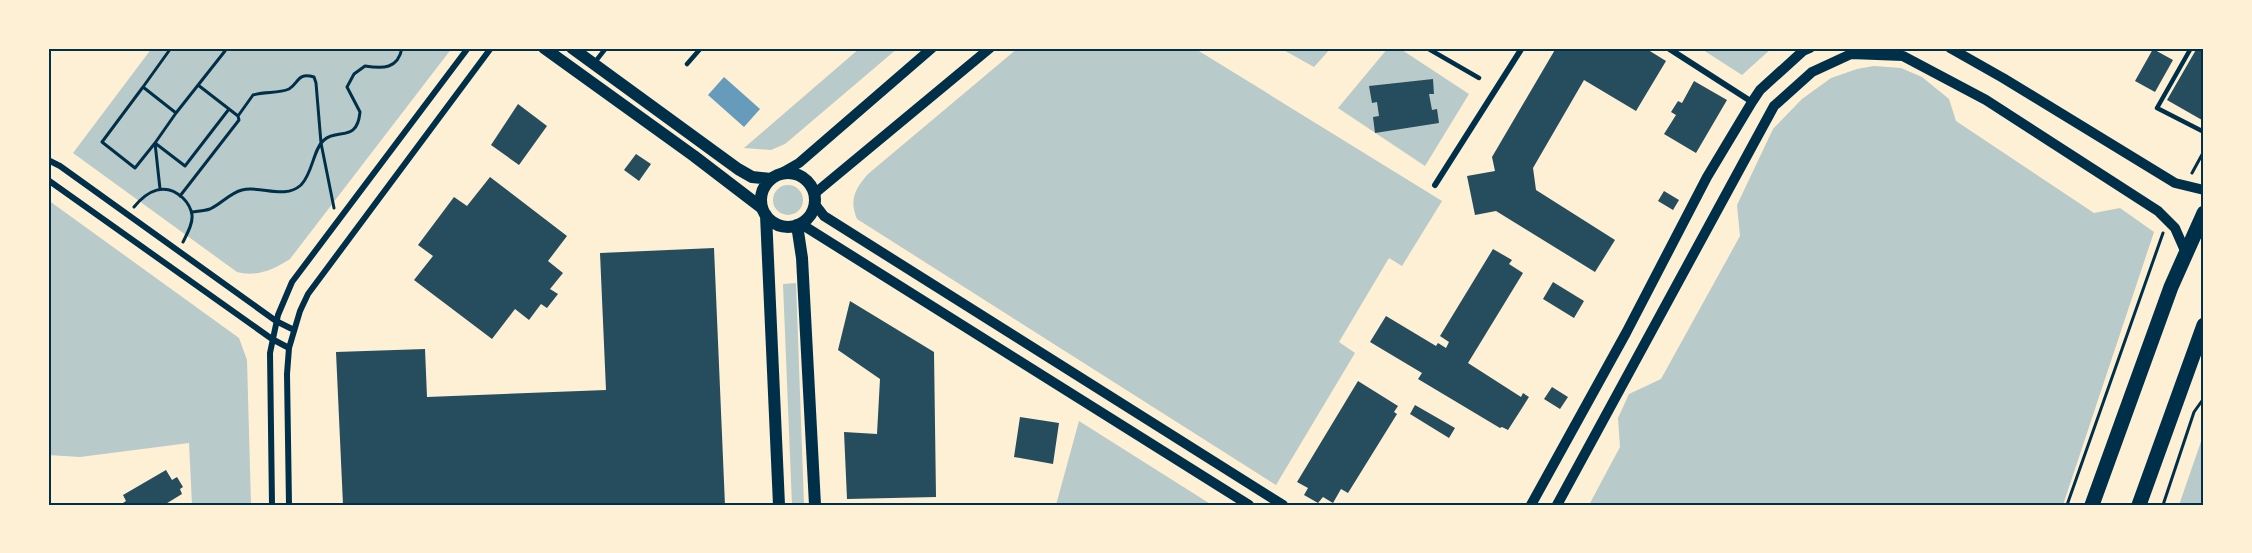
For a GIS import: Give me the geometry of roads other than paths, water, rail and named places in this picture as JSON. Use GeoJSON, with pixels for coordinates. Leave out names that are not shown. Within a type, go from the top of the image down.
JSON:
{"type":"FeatureCollection","features":[{"type":"Feature","properties":{"kind":"main road"},"geometry":{"type":"LineString","coordinates":[[544,48],[694,156],[778,225],[785,227],[799,224],[807,218],[814,198],[804,179],[787,173],[775,177],[752,177],[572,48]]}},
{"type":"Feature","properties":{"kind":"main road"},"geometry":{"type":"LineString","coordinates":[[775,177],[762,192],[779,505]]}},
{"type":"Feature","properties":{"kind":"main road"},"geometry":{"type":"LineString","coordinates":[[2092,505],[2171,287],[2204,213]]}},
{"type":"Feature","properties":{"kind":"main road"},"geometry":{"type":"LineString","coordinates":[[799,224],[814,505]]}},
{"type":"Feature","properties":{"kind":"main road"},"geometry":{"type":"LineString","coordinates":[[2139,505],[2204,325]]}},
{"type":"Feature","properties":{"kind":"street"},"geometry":{"type":"LineString","coordinates":[[272,505],[269,370],[272,339],[283,300],[292,282],[468,48]]}},
{"type":"Feature","properties":{"kind":"street"},"geometry":{"type":"LineString","coordinates":[[289,505],[287,374],[289,348],[308,294],[491,48]]}},
{"type":"Feature","properties":{"kind":"street"},"geometry":{"type":"LineString","coordinates":[[775,177],[799,162],[932,48]]}},
{"type":"Feature","properties":{"kind":"street"},"geometry":{"type":"LineString","coordinates":[[990,48],[814,198],[824,216],[1283,505]]}},
{"type":"Feature","properties":{"kind":"street"},"geometry":{"type":"LineString","coordinates":[[1435,185],[1522,48]]}},
{"type":"Feature","properties":{"kind":"street"},"geometry":{"type":"LineString","coordinates":[[1668,48],[1752,102]]}},
{"type":"Feature","properties":{"kind":"street"},"geometry":{"type":"LineString","coordinates":[[1531,505],[1626,333],[1707,177],[1752,102],[1760,90],[1803,51],[1810,48]]}},
{"type":"Feature","properties":{"kind":"street"},"geometry":{"type":"LineString","coordinates":[[1950,48],[2175,183],[2204,190]]}},
{"type":"Feature","properties":{"kind":"street"},"geometry":{"type":"LineString","coordinates":[[1557,505],[1774,106],[1812,72],[1851,54],[1903,56],[1986,100],[2158,212],[2175,228],[2186,253]]}},
{"type":"Feature","properties":{"kind":"street"},"geometry":{"type":"LineString","coordinates":[[48,160],[60,166],[276,321],[294,330]]}},
{"type":"Feature","properties":{"kind":"street"},"geometry":{"type":"LineString","coordinates":[[48,180],[272,339],[289,348]]}},
{"type":"Feature","properties":{"kind":"street"},"geometry":{"type":"LineString","coordinates":[[799,224],[1249,505]]}},
{"type":"Feature","properties":{"kind":"lane"},"geometry":{"type":"LineString","coordinates":[[594,64],[606,48]]}},
{"type":"Feature","properties":{"kind":"lane"},"geometry":{"type":"LineString","coordinates":[[687,64],[701,48]]}},
{"type":"Feature","properties":{"kind":"lane"},"geometry":{"type":"LineString","coordinates":[[1427,48],[1479,78]]}},
{"type":"Feature","properties":{"kind":"lane"},"geometry":{"type":"LineString","coordinates":[[2191,48],[2157,108],[2204,132]]}},
{"type":"Feature","properties":{"kind":"water"},"geometry":{"type":"Polygon","coordinates":[[[724,77],[760,109],[744,127],[708,95],[724,77]]]}}]}
